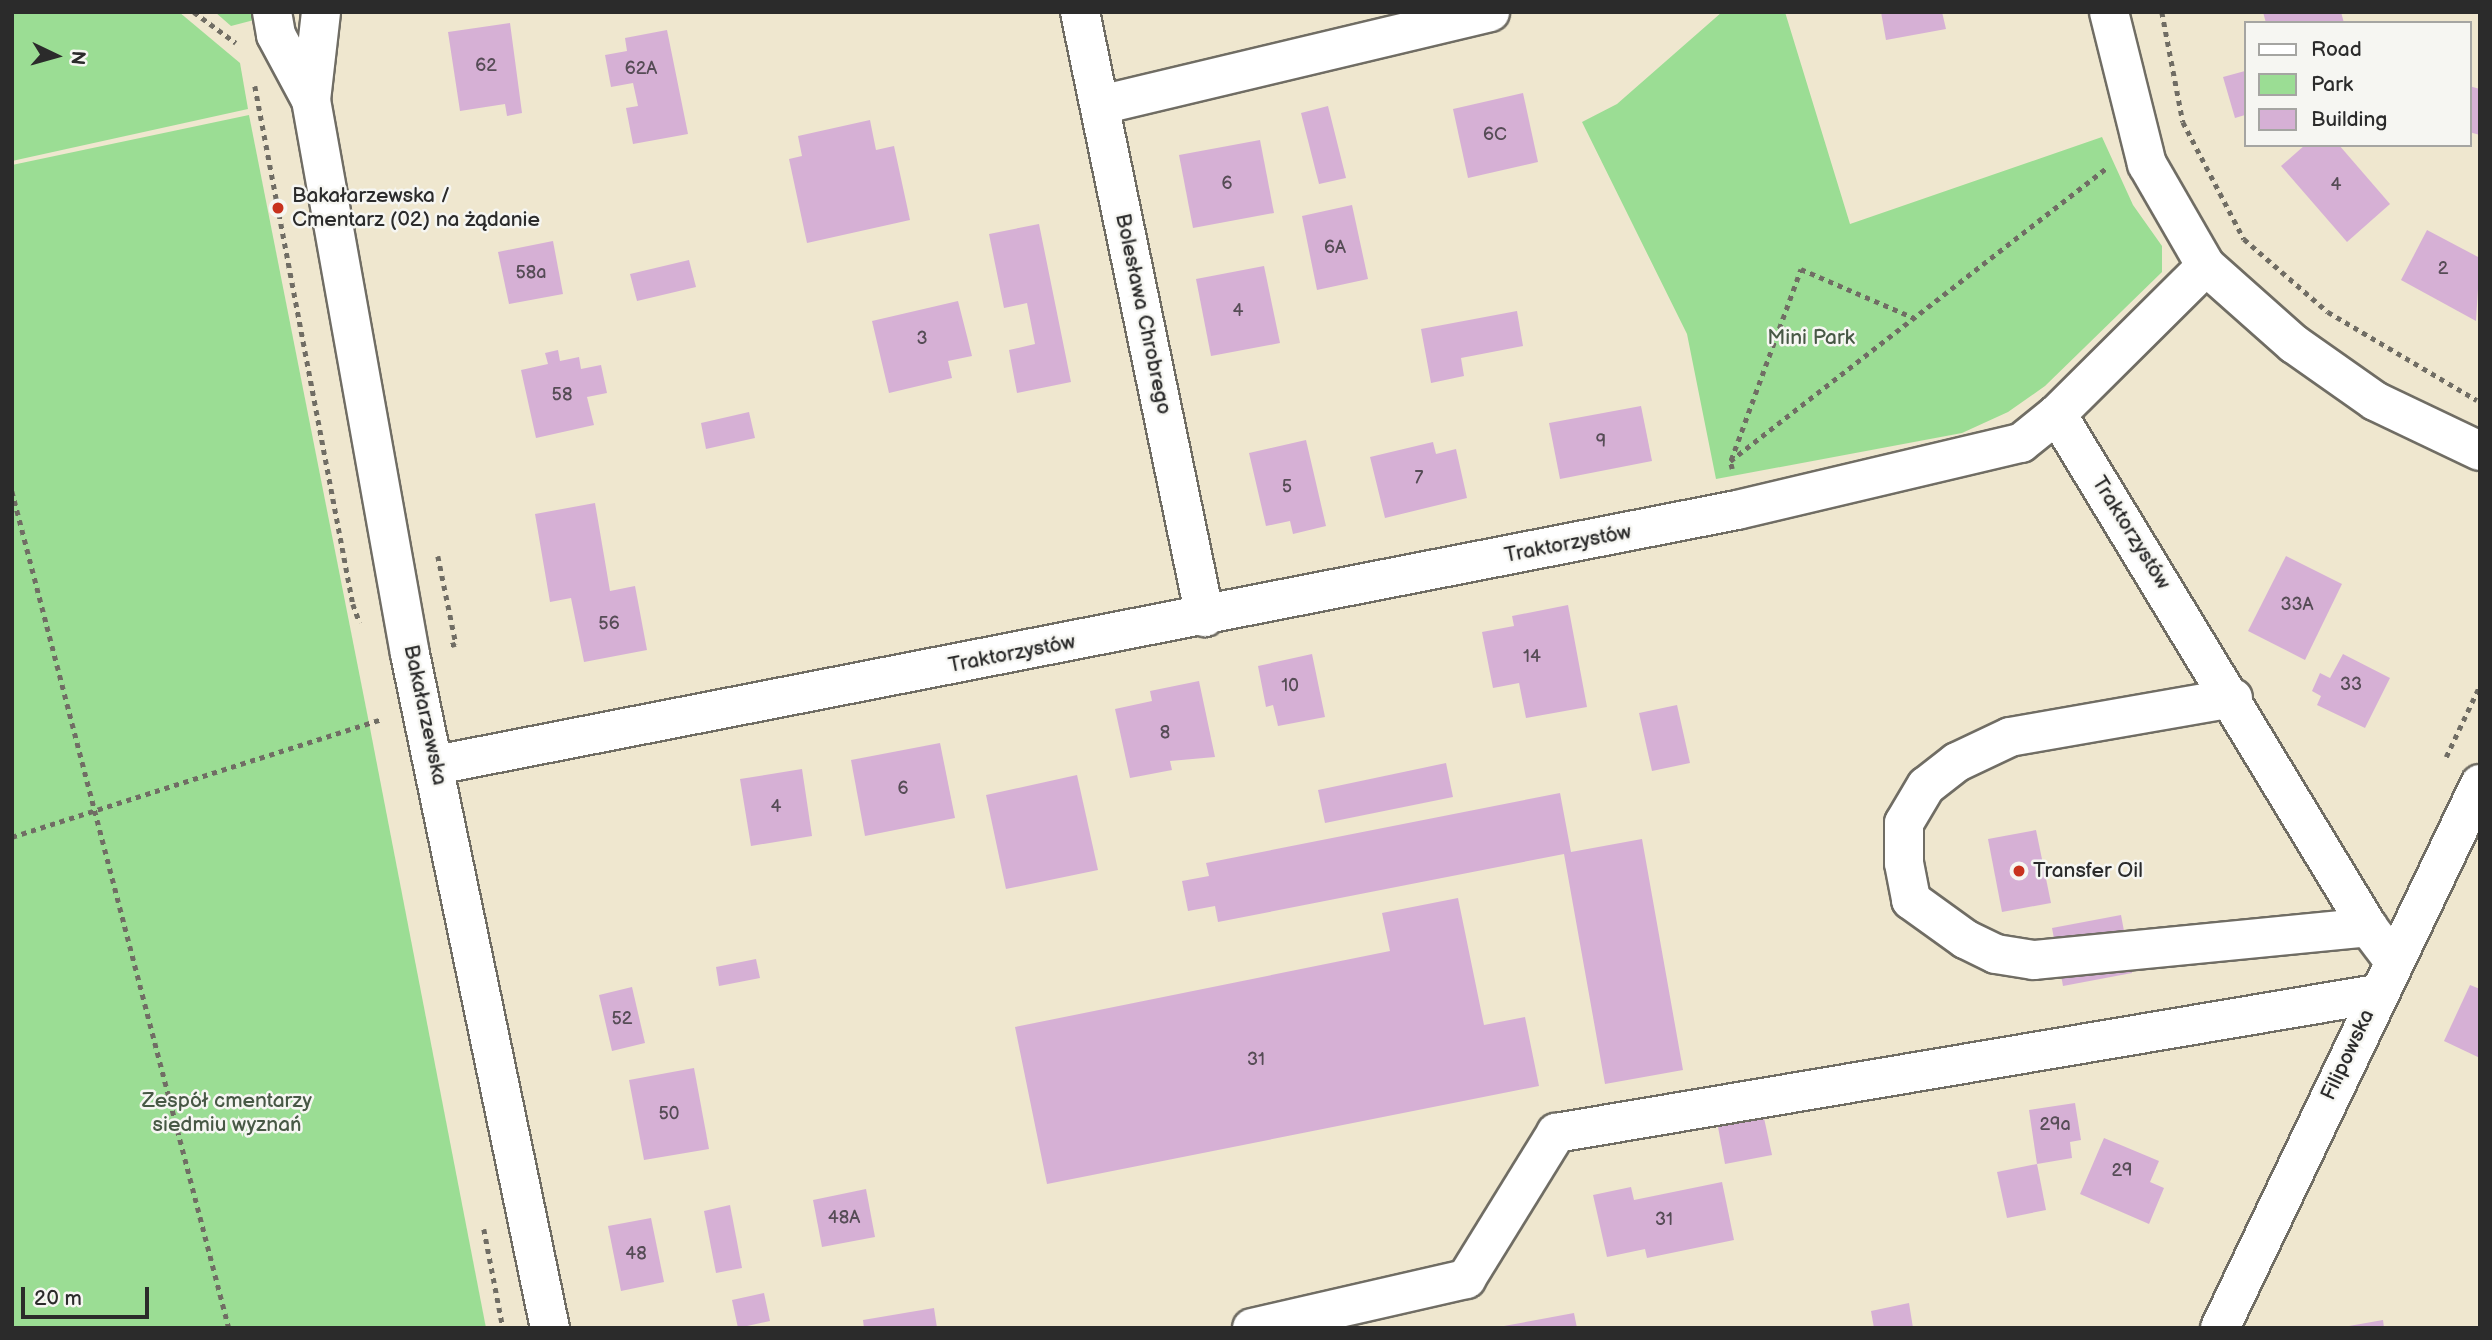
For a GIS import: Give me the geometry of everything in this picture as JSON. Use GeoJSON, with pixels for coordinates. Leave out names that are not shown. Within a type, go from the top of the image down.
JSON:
{"type":"FeatureCollection","features":[{"type":"Feature","properties":{"kind":"street","name":"Bakałarzewska"},"geometry":{"type":"LineString","coordinates":[[272,12],[276,35],[311,100]]}},
{"type":"Feature","properties":{"kind":"street","name":"Bakałarzewska"},"geometry":{"type":"LineString","coordinates":[[321,12],[311,100],[410,654],[436,765],[550,1328]]}},
{"type":"Feature","properties":{"kind":"street","name":"Bolesława Chrobrego"},"geometry":{"type":"LineString","coordinates":[[1080,12],[1205,617]]}},
{"type":"Feature","properties":{"kind":"street"},"geometry":{"type":"LineString","coordinates":[[1100,105],[1490,12]]}},
{"type":"Feature","properties":{"kind":"street"},"geometry":{"type":"LineString","coordinates":[[2109,12],[2147,164],[2206,266],[2294,344],[2375,401],[2480,451]]}},
{"type":"Feature","properties":{"kind":"street"},"geometry":{"type":"LineString","coordinates":[[2057,414],[2206,266]]}},
{"type":"Feature","properties":{"kind":"street","name":"Traktorzystów"},"geometry":{"type":"LineString","coordinates":[[436,765],[1205,617],[1737,510],[2021,443],[2057,414],[2233,698],[2368,927],[2393,960]]}},
{"type":"Feature","properties":{"kind":"street"},"geometry":{"type":"LineString","coordinates":[[2233,698],[2010,737],[1957,762],[1926,786],[1904,823],[1904,863],[1912,900],[1965,939],[1996,954],[2034,960],[2368,927]]}},
{"type":"Feature","properties":{"kind":"street","name":"Filipowska"},"geometry":{"type":"LineString","coordinates":[[2220,1328],[2376,994],[2480,784]]}},
{"type":"Feature","properties":{"kind":"street"},"geometry":{"type":"LineString","coordinates":[[1252,1328],[1466,1279],[1556,1133],[2376,994]]}},
{"type":"Feature","properties":{"kind":"path"},"geometry":{"type":"LineString","coordinates":[[2162,12],[2183,122],[2244,239],[2328,312],[2480,402]]}},
{"type":"Feature","properties":{"kind":"path"},"geometry":{"type":"LineString","coordinates":[[236,44],[243,52]]}},
{"type":"Feature","properties":{"kind":"path"},"geometry":{"type":"LineString","coordinates":[[253,75],[353,604],[362,628]]}},
{"type":"Feature","properties":{"kind":"path"},"geometry":{"type":"LineString","coordinates":[[1730,461],[2141,142]]}},
{"type":"Feature","properties":{"kind":"path"},"geometry":{"type":"LineString","coordinates":[[1737,510],[1730,461],[1801,269],[1914,318]]}},
{"type":"Feature","properties":{"kind":"path"},"geometry":{"type":"LineString","coordinates":[[12,491],[229,1328]]}},
{"type":"Feature","properties":{"kind":"path"},"geometry":{"type":"LineString","coordinates":[[12,837],[383,719]]}},
{"type":"Feature","properties":{"kind":"green space"},"geometry":{"type":"Polygon","coordinates":[[[12,12],[179,12],[240,63],[248,109],[12,161],[12,12]]]}},
{"type":"Feature","properties":{"kind":"green space"},"geometry":{"type":"Polygon","coordinates":[[[215,12],[252,12],[254,20],[231,26],[215,12]]]}},
{"type":"Feature","properties":{"kind":"green space","name":"Mini Park"},"geometry":{"type":"Polygon","coordinates":[[[1722,12],[1785,12],[1850,224],[2102,137],[2133,205],[2162,246],[2162,272],[2045,386],[2008,412],[1962,433],[1716,479],[1687,334],[1582,122],[1617,104],[1722,12]]]}},
{"type":"Feature","properties":{"kind":"green space","name":"Zespół cmentarzy siedmiu wyznań"},"geometry":{"type":"Polygon","coordinates":[[[249,115],[486,1328],[12,1328],[12,165],[249,115]]]}},
{"type":"Feature","properties":{"kind":"building"},"geometry":{"type":"Polygon","coordinates":[[[1881,12],[1942,12],[1946,29],[1886,40],[1881,12]]]}},
{"type":"Feature","properties":{"kind":"building"},"geometry":{"type":"Polygon","coordinates":[[[2263,12],[2341,12],[2343,21],[2265,21],[2263,12]]]}},
{"type":"Feature","properties":{"kind":"building"},"geometry":{"type":"Polygon","coordinates":[[[510,23],[522,113],[507,116],[505,104],[460,111],[448,32],[510,23]]]}},
{"type":"Feature","properties":{"kind":"building"},"geometry":{"type":"Polygon","coordinates":[[[667,30],[688,134],[633,144],[626,108],[638,106],[633,83],[611,87],[605,55],[627,51],[625,38],[667,30]]]}},
{"type":"Feature","properties":{"kind":"building"},"geometry":{"type":"Polygon","coordinates":[[[2244,71],[2244,115],[2235,118],[2223,77],[2244,71]]]}},
{"type":"Feature","properties":{"kind":"building"},"geometry":{"type":"Polygon","coordinates":[[[2471,87],[2480,89],[2480,135],[2471,133],[2471,87]]]}},
{"type":"Feature","properties":{"kind":"building"},"geometry":{"type":"Polygon","coordinates":[[[1523,93],[1538,162],[1468,178],[1453,109],[1523,93]]]}},
{"type":"Feature","properties":{"kind":"building"},"geometry":{"type":"Polygon","coordinates":[[[1328,106],[1346,178],[1319,184],[1301,113],[1328,106]]]}},
{"type":"Feature","properties":{"kind":"building"},"geometry":{"type":"Polygon","coordinates":[[[870,120],[876,150],[894,146],[910,220],[807,243],[789,159],[802,156],[798,136],[870,120]]]}},
{"type":"Feature","properties":{"kind":"building"},"geometry":{"type":"Polygon","coordinates":[[[1260,140],[1274,213],[1193,228],[1179,155],[1260,140]]]}},
{"type":"Feature","properties":{"kind":"building"},"geometry":{"type":"Polygon","coordinates":[[[2303,147],[2341,147],[2390,204],[2347,242],[2281,166],[2303,147]]]}},
{"type":"Feature","properties":{"kind":"building"},"geometry":{"type":"Polygon","coordinates":[[[1352,205],[1368,279],[1317,290],[1302,216],[1352,205]]]}},
{"type":"Feature","properties":{"kind":"building"},"geometry":{"type":"Polygon","coordinates":[[[1039,224],[1071,382],[1017,393],[1009,350],[1035,344],[1027,303],[1004,308],[989,234],[1039,224]]]}},
{"type":"Feature","properties":{"kind":"building"},"geometry":{"type":"Polygon","coordinates":[[[2427,230],[2480,258],[2476,321],[2401,280],[2427,230]]]}},
{"type":"Feature","properties":{"kind":"building"},"geometry":{"type":"Polygon","coordinates":[[[553,241],[563,294],[509,304],[498,252],[553,241]]]}},
{"type":"Feature","properties":{"kind":"building"},"geometry":{"type":"Polygon","coordinates":[[[689,260],[696,287],[637,301],[630,274],[689,260]]]}},
{"type":"Feature","properties":{"kind":"building"},"geometry":{"type":"Polygon","coordinates":[[[1264,266],[1280,343],[1211,356],[1196,279],[1264,266]]]}},
{"type":"Feature","properties":{"kind":"building"},"geometry":{"type":"Polygon","coordinates":[[[958,301],[972,356],[948,361],[952,378],[889,393],[872,321],[958,301]]]}},
{"type":"Feature","properties":{"kind":"building"},"geometry":{"type":"Polygon","coordinates":[[[1517,311],[1523,346],[1461,358],[1464,376],[1431,383],[1421,329],[1517,311]]]}},
{"type":"Feature","properties":{"kind":"building"},"geometry":{"type":"Polygon","coordinates":[[[558,350],[560,361],[579,357],[581,369],[601,365],[607,393],[587,397],[594,425],[536,438],[521,370],[548,364],[545,353],[558,350]]]}},
{"type":"Feature","properties":{"kind":"building"},"geometry":{"type":"Polygon","coordinates":[[[1641,406],[1652,461],[1560,479],[1549,423],[1641,406]]]}},
{"type":"Feature","properties":{"kind":"building"},"geometry":{"type":"Polygon","coordinates":[[[749,412],[755,438],[706,449],[701,423],[749,412]]]}},
{"type":"Feature","properties":{"kind":"building"},"geometry":{"type":"Polygon","coordinates":[[[1306,440],[1326,526],[1293,534],[1290,521],[1266,526],[1249,453],[1306,440]]]}},
{"type":"Feature","properties":{"kind":"building"},"geometry":{"type":"Polygon","coordinates":[[[1433,442],[1436,454],[1456,449],[1467,498],[1385,518],[1370,457],[1433,442]]]}},
{"type":"Feature","properties":{"kind":"building"},"geometry":{"type":"Polygon","coordinates":[[[595,503],[610,591],[635,586],[647,650],[584,662],[571,598],[550,602],[535,514],[595,503]]]}},
{"type":"Feature","properties":{"kind":"building"},"geometry":{"type":"Polygon","coordinates":[[[2286,556],[2342,584],[2305,660],[2248,631],[2286,556]]]}},
{"type":"Feature","properties":{"kind":"building"},"geometry":{"type":"Polygon","coordinates":[[[1568,605],[1587,707],[1526,718],[1519,683],[1493,688],[1482,632],[1514,626],[1512,616],[1568,605]]]}},
{"type":"Feature","properties":{"kind":"building"},"geometry":{"type":"Polygon","coordinates":[[[1312,654],[1325,717],[1278,726],[1273,705],[1266,707],[1258,666],[1312,654]]]}},
{"type":"Feature","properties":{"kind":"building"},"geometry":{"type":"Polygon","coordinates":[[[2343,654],[2390,678],[2365,728],[2317,705],[2321,696],[2312,691],[2320,673],[2330,678],[2343,654]]]}},
{"type":"Feature","properties":{"kind":"building"},"geometry":{"type":"Polygon","coordinates":[[[1199,681],[1215,757],[1170,761],[1172,770],[1130,778],[1115,709],[1152,701],[1150,691],[1199,681]]]}},
{"type":"Feature","properties":{"kind":"building"},"geometry":{"type":"Polygon","coordinates":[[[1677,705],[1690,763],[1652,771],[1639,713],[1677,705]]]}},
{"type":"Feature","properties":{"kind":"building"},"geometry":{"type":"Polygon","coordinates":[[[940,743],[955,818],[865,836],[851,760],[940,743]]]}},
{"type":"Feature","properties":{"kind":"building"},"geometry":{"type":"Polygon","coordinates":[[[1446,763],[1453,797],[1325,823],[1318,790],[1446,763]]]}},
{"type":"Feature","properties":{"kind":"building"},"geometry":{"type":"Polygon","coordinates":[[[802,769],[812,836],[751,846],[740,779],[802,769]]]}},
{"type":"Feature","properties":{"kind":"building"},"geometry":{"type":"Polygon","coordinates":[[[1077,775],[1098,870],[1006,889],[986,795],[1077,775]]]}},
{"type":"Feature","properties":{"kind":"building"},"geometry":{"type":"Polygon","coordinates":[[[1560,793],[1571,852],[1642,839],[1683,1070],[1605,1084],[1564,854],[1218,922],[1215,906],[1188,911],[1182,881],[1209,876],[1206,863],[1560,793]]]}},
{"type":"Feature","properties":{"kind":"building","name":"Transfer Oil"},"geometry":{"type":"Polygon","coordinates":[[[2036,830],[2051,903],[2002,912],[1988,839],[2036,830]]]}},
{"type":"Feature","properties":{"kind":"building"},"geometry":{"type":"Polygon","coordinates":[[[1458,898],[1484,1025],[1525,1017],[1539,1086],[1047,1184],[1015,1027],[1390,951],[1382,913],[1458,898]]]}},
{"type":"Feature","properties":{"kind":"building"},"geometry":{"type":"Polygon","coordinates":[[[2121,915],[2132,973],[2063,986],[2052,928],[2121,915]]]}},
{"type":"Feature","properties":{"kind":"building"},"geometry":{"type":"Polygon","coordinates":[[[756,959],[760,978],[719,986],[716,967],[756,959]]]}},
{"type":"Feature","properties":{"kind":"building"},"geometry":{"type":"Polygon","coordinates":[[[2470,985],[2480,989],[2480,1058],[2444,1041],[2470,985]]]}},
{"type":"Feature","properties":{"kind":"building"},"geometry":{"type":"Polygon","coordinates":[[[632,987],[645,1043],[612,1051],[599,995],[632,987]]]}},
{"type":"Feature","properties":{"kind":"building"},"geometry":{"type":"Polygon","coordinates":[[[694,1068],[709,1149],[644,1160],[629,1080],[694,1068]]]}},
{"type":"Feature","properties":{"kind":"building"},"geometry":{"type":"Polygon","coordinates":[[[2075,1103],[2081,1140],[2070,1142],[2072,1158],[2037,1164],[2029,1110],[2075,1103]]]}},
{"type":"Feature","properties":{"kind":"building"},"geometry":{"type":"Polygon","coordinates":[[[1764,1118],[1772,1155],[1725,1164],[1718,1127],[1764,1118]]]}},
{"type":"Feature","properties":{"kind":"building"},"geometry":{"type":"Polygon","coordinates":[[[2104,1138],[2159,1161],[2150,1182],[2164,1188],[2149,1224],[2080,1194],[2104,1138]]]}},
{"type":"Feature","properties":{"kind":"building"},"geometry":{"type":"Polygon","coordinates":[[[2037,1164],[2046,1210],[2007,1218],[1997,1172],[2037,1164]]]}},
{"type":"Feature","properties":{"kind":"building"},"geometry":{"type":"Polygon","coordinates":[[[1722,1182],[1734,1240],[1647,1258],[1645,1249],[1607,1257],[1593,1195],[1631,1187],[1634,1200],[1722,1182]]]}},
{"type":"Feature","properties":{"kind":"building"},"geometry":{"type":"Polygon","coordinates":[[[866,1189],[875,1237],[822,1247],[813,1200],[866,1189]]]}},
{"type":"Feature","properties":{"kind":"building"},"geometry":{"type":"Polygon","coordinates":[[[730,1205],[742,1268],[716,1273],[704,1211],[730,1205]]]}},
{"type":"Feature","properties":{"kind":"building"},"geometry":{"type":"Polygon","coordinates":[[[651,1218],[664,1282],[621,1291],[608,1226],[651,1218]]]}},
{"type":"Feature","properties":{"kind":"building"},"geometry":{"type":"Polygon","coordinates":[[[764,1293],[770,1321],[738,1328],[732,1300],[764,1293]]]}},
{"type":"Feature","properties":{"kind":"building"},"geometry":{"type":"Polygon","coordinates":[[[1909,1303],[1913,1328],[1874,1328],[1871,1311],[1909,1303]]]}},
{"type":"Feature","properties":{"kind":"building"},"geometry":{"type":"Polygon","coordinates":[[[934,1308],[937,1328],[864,1328],[863,1320],[934,1308]]]}},
{"type":"Feature","properties":{"kind":"building"},"geometry":{"type":"Polygon","coordinates":[[[1574,1313],[1577,1328],[1504,1326],[1574,1313]]]}},
{"type":"Feature","properties":{"kind":"building"},"geometry":{"type":"Polygon","coordinates":[[[2383,1320],[2384,1328],[2349,1328],[2349,1326],[2383,1320]]]}},
{"type":"Feature","properties":{"kind":"place","name":"Bakałarzewska / Cmentarz (02) na żądanie"},"geometry":{"type":"Point","coordinates":[278,208]}},
{"type":"Feature","properties":{"kind":"place","name":"Transfer Oil"},"geometry":{"type":"Point","coordinates":[2019,871]}}]}
